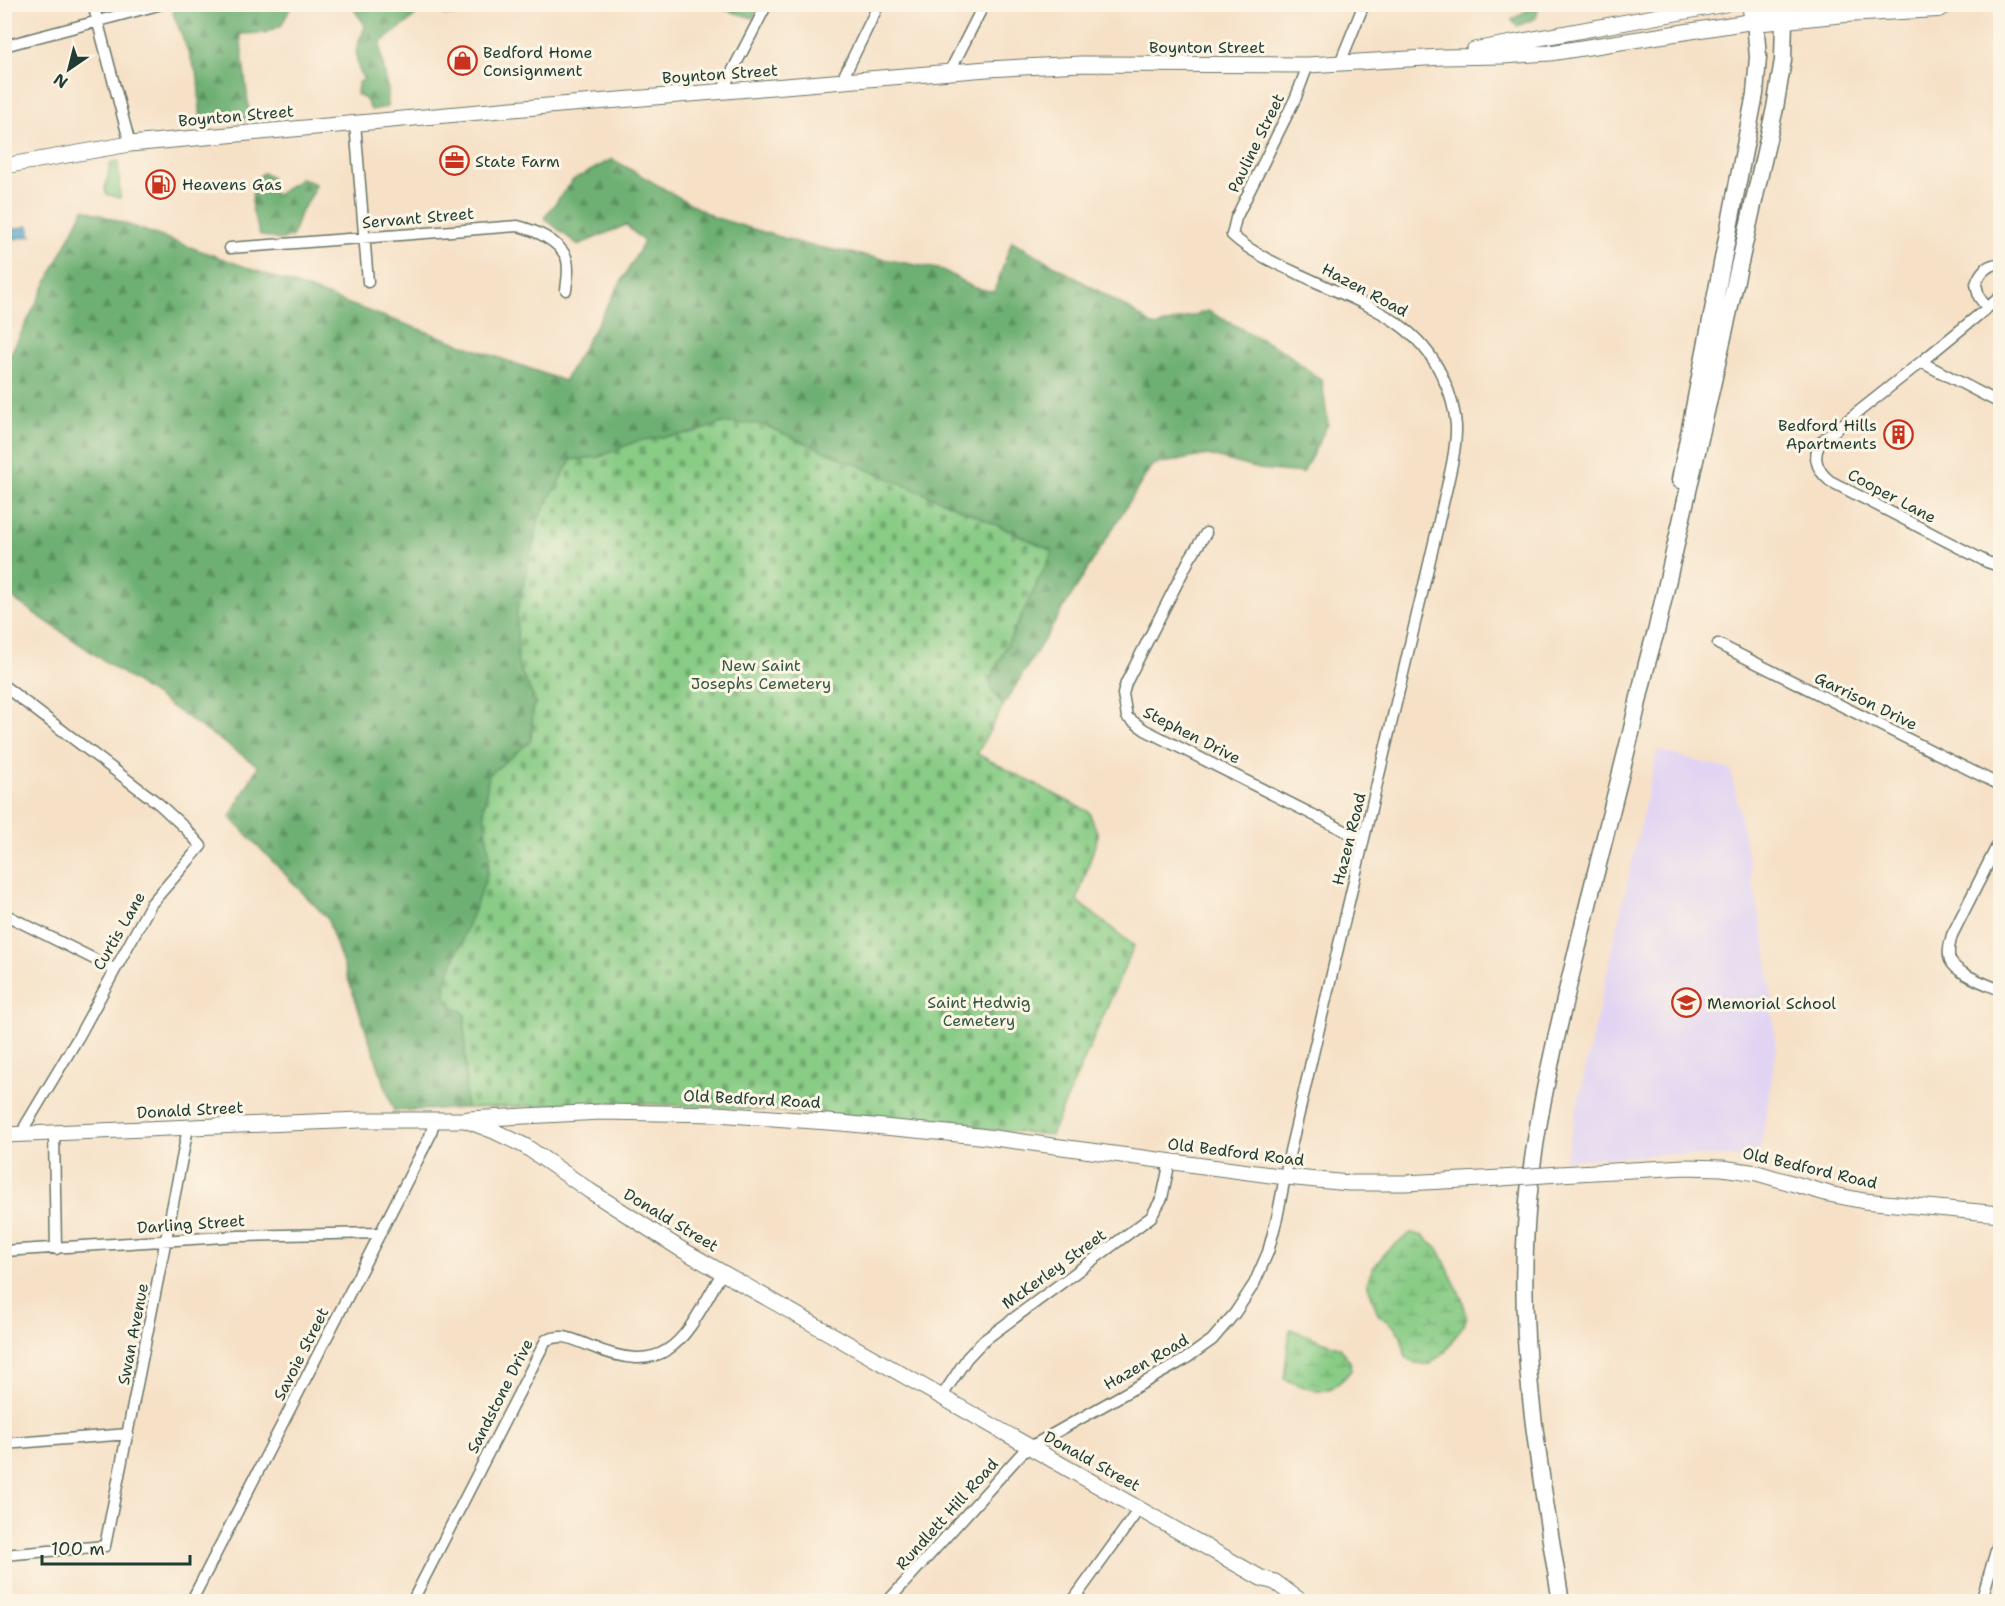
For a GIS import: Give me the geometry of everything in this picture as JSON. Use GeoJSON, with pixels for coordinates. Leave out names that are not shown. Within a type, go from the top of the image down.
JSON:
{"type":"FeatureCollection","features":[{"type":"Feature","properties":{"kind":"highway"},"geometry":{"type":"LineString","coordinates":[[1754,13],[1845,12],[1938,7],[1944,4]]}},
{"type":"Feature","properties":{"kind":"main road"},"geometry":{"type":"LineString","coordinates":[[1561,1602],[1540,1478],[1528,1372],[1524,1288],[1527,1205],[1548,1079],[1646,661],[1656,632],[1775,108],[1783,60],[1783,11]]}},
{"type":"Feature","properties":{"kind":"main road"},"geometry":{"type":"LineString","coordinates":[[1646,661],[1650,626],[1755,94],[1758,57],[1754,13]]}},
{"type":"Feature","properties":{"kind":"street"},"geometry":{"type":"LineString","coordinates":[[93,4],[130,144]]}},
{"type":"Feature","properties":{"kind":"street"},"geometry":{"type":"LineString","coordinates":[[4,46],[98,23],[162,4]]}},
{"type":"Feature","properties":{"kind":"street"},"geometry":{"type":"LineString","coordinates":[[722,91],[767,4]]}},
{"type":"Feature","properties":{"kind":"street"},"geometry":{"type":"LineString","coordinates":[[841,82],[879,4]]}},
{"type":"Feature","properties":{"kind":"street"},"geometry":{"type":"LineString","coordinates":[[950,73],[984,4]]}},
{"type":"Feature","properties":{"kind":"street"},"geometry":{"type":"LineString","coordinates":[[1340,63],[1364,4]]}},
{"type":"Feature","properties":{"kind":"street","name":"Boynton Street"},"geometry":{"type":"LineString","coordinates":[[1442,57],[1725,4]]}},
{"type":"Feature","properties":{"kind":"street","name":"Boynton Street"},"geometry":{"type":"LineString","coordinates":[[4,166],[130,144],[950,73],[1063,65],[1308,65],[1550,53],[1754,13]]}},
{"type":"Feature","properties":{"kind":"street","name":"Pauline Street"},"geometry":{"type":"LineString","coordinates":[[1232,235],[1236,218],[1296,97],[1308,65]]}},
{"type":"Feature","properties":{"kind":"street"},"geometry":{"type":"LineString","coordinates":[[355,123],[368,282]]}},
{"type":"Feature","properties":{"kind":"street","name":"Servant Street"},"geometry":{"type":"LineString","coordinates":[[230,248],[518,226],[549,240],[566,256],[567,290]]}},
{"type":"Feature","properties":{"kind":"street","name":"Hazen Road"},"geometry":{"type":"LineString","coordinates":[[1030,1447],[1184,1360],[1212,1340],[1235,1313],[1254,1284],[1269,1252],[1290,1152],[1452,461],[1456,427],[1450,393],[1436,361],[1414,334],[1386,315],[1258,255],[1232,235]]}},
{"type":"Feature","properties":{"kind":"street"},"geometry":{"type":"LineString","coordinates":[[1987,308],[1977,291],[1978,277],[1988,266],[2001,264]]}},
{"type":"Feature","properties":{"kind":"street","name":"Cooper Lane"},"geometry":{"type":"LineString","coordinates":[[2001,297],[1824,439],[1816,450],[1816,463],[1819,470],[1830,481],[1987,562],[2001,564]]}},
{"type":"Feature","properties":{"kind":"street"},"geometry":{"type":"LineString","coordinates":[[1921,362],[2001,403]]}},
{"type":"Feature","properties":{"kind":"street","name":"Stephen Drive"},"geometry":{"type":"LineString","coordinates":[[1206,533],[1190,558],[1126,683],[1123,694],[1127,717],[1145,730],[1363,840]]}},
{"type":"Feature","properties":{"kind":"street","name":"Garrison Drive"},"geometry":{"type":"LineString","coordinates":[[1718,644],[2001,785]]}},
{"type":"Feature","properties":{"kind":"street","name":"Curtis Lane"},"geometry":{"type":"LineString","coordinates":[[4,686],[159,804],[201,846],[154,899],[23,1135]]}},
{"type":"Feature","properties":{"kind":"street"},"geometry":{"type":"LineString","coordinates":[[2001,840],[1952,935],[1949,959],[1956,968],[2001,990]]}},
{"type":"Feature","properties":{"kind":"street"},"geometry":{"type":"LineString","coordinates":[[4,914],[114,969]]}},
{"type":"Feature","properties":{"kind":"street","name":"Old Bedford Road"},"geometry":{"type":"LineString","coordinates":[[465,1120],[520,1115],[647,1111],[841,1123],[1049,1144],[1286,1177],[1374,1184],[1677,1167],[1722,1168],[1757,1173],[1830,1194],[1864,1201],[2001,1214]]}},
{"type":"Feature","properties":{"kind":"street"},"geometry":{"type":"LineString","coordinates":[[520,1115],[518,1129],[525,1146]]}},
{"type":"Feature","properties":{"kind":"street","name":"Donald Street"},"geometry":{"type":"LineString","coordinates":[[4,1135],[435,1119],[465,1120],[525,1146],[649,1230],[722,1273],[1261,1578],[1275,1582],[1302,1602]]}},
{"type":"Feature","properties":{"kind":"street","name":"Savoie Street"},"geometry":{"type":"LineString","coordinates":[[191,1602],[430,1136],[435,1119]]}},
{"type":"Feature","properties":{"kind":"street","name":"Swan Avenue"},"geometry":{"type":"LineString","coordinates":[[4,1554],[105,1546],[188,1128]]}},
{"type":"Feature","properties":{"kind":"street"},"geometry":{"type":"LineString","coordinates":[[54,1134],[56,1249]]}},
{"type":"Feature","properties":{"kind":"street","name":"McKerley Street"},"geometry":{"type":"LineString","coordinates":[[942,1396],[967,1358],[983,1341],[1151,1217],[1162,1198],[1170,1161]]}},
{"type":"Feature","properties":{"kind":"street","name":"Darling Street"},"geometry":{"type":"LineString","coordinates":[[4,1251],[239,1236],[379,1233]]}},
{"type":"Feature","properties":{"kind":"street","name":"Sandstone Drive"},"geometry":{"type":"LineString","coordinates":[[412,1602],[546,1340],[558,1335],[623,1358],[634,1359],[657,1355],[667,1351],[684,1336],[722,1273]]}},
{"type":"Feature","properties":{"kind":"street"},"geometry":{"type":"LineString","coordinates":[[4,1444],[128,1434]]}},
{"type":"Feature","properties":{"kind":"street","name":"Rundlett Hill Road"},"geometry":{"type":"LineString","coordinates":[[887,1602],[1021,1454],[1030,1447]]}},
{"type":"Feature","properties":{"kind":"street"},"geometry":{"type":"LineString","coordinates":[[1072,1602],[1139,1509]]}},
{"type":"Feature","properties":{"kind":"street"},"geometry":{"type":"LineString","coordinates":[[1981,1602],[2001,1537]]}},
{"type":"Feature","properties":{"kind":"street","name":"Donald Street"},"geometry":{"type":"LineString","coordinates":[[1261,1578],[1269,1590],[1282,1602]]}},
{"type":"Feature","properties":{"kind":"shaded area","name":"Memorial School"},"geometry":{"type":"Polygon","coordinates":[[[1657,750],[1731,770],[1767,954],[1776,1052],[1759,1158],[1670,1154],[1565,1160],[1657,750]]]}},
{"type":"Feature","properties":{"kind":"green space"},"geometry":{"type":"Polygon","coordinates":[[[353,4],[475,5],[461,15],[445,15],[439,5],[420,10],[411,20],[381,42],[388,91],[387,107],[371,110],[366,100],[357,94],[358,83],[364,80],[360,73],[356,51],[365,25],[353,4]]]}},
{"type":"Feature","properties":{"kind":"green space"},"geometry":{"type":"Polygon","coordinates":[[[177,5],[292,5],[281,26],[264,33],[240,34],[250,120],[201,124],[198,77],[173,13],[177,5]]]}},
{"type":"Feature","properties":{"kind":"green space"},"geometry":{"type":"Polygon","coordinates":[[[710,5],[761,5],[753,18],[710,5]]]}},
{"type":"Feature","properties":{"kind":"green space"},"geometry":{"type":"Polygon","coordinates":[[[1528,5],[1539,5],[1536,18],[1517,26],[1512,20],[1527,10],[1528,5]]]}},
{"type":"Feature","properties":{"kind":"green space"},"geometry":{"type":"Polygon","coordinates":[[[612,159],[713,217],[807,245],[943,270],[972,287],[994,292],[1012,241],[1131,310],[1155,327],[1208,311],[1285,352],[1322,381],[1328,424],[1303,473],[1259,469],[1208,455],[1152,465],[1003,706],[992,691],[990,680],[1052,550],[872,473],[722,423],[697,432],[637,441],[600,457],[571,460],[540,516],[532,549],[518,665],[534,698],[531,741],[489,775],[484,808],[490,856],[486,879],[445,983],[447,1002],[465,1014],[466,1108],[394,1111],[327,918],[230,817],[258,766],[5,593],[4,367],[84,209],[564,381],[644,242],[626,225],[578,245],[544,218],[573,180],[612,159]]]}},
{"type":"Feature","properties":{"kind":"green space"},"geometry":{"type":"Polygon","coordinates":[[[118,161],[120,198],[106,194],[105,188],[111,163],[118,161]]]}},
{"type":"Feature","properties":{"kind":"green space"},"geometry":{"type":"Polygon","coordinates":[[[263,173],[271,177],[271,191],[277,195],[301,178],[315,184],[313,193],[300,213],[292,237],[279,240],[260,235],[252,209],[253,182],[263,173]]]}},
{"type":"Feature","properties":{"kind":"green space","name":"New Saint Josephs Cemetery"},"geometry":{"type":"Polygon","coordinates":[[[722,423],[761,424],[1053,551],[990,679],[992,691],[1003,706],[977,754],[1089,812],[1098,835],[1077,901],[1134,946],[1051,1135],[782,1111],[631,1103],[466,1108],[465,1014],[447,1002],[445,983],[486,879],[490,856],[484,808],[489,775],[531,741],[534,698],[518,665],[517,610],[540,516],[571,460],[600,457],[637,441],[697,432],[722,423]]]}},
{"type":"Feature","properties":{"kind":"green space"},"geometry":{"type":"Polygon","coordinates":[[[1411,1233],[1423,1236],[1439,1250],[1462,1299],[1467,1316],[1445,1352],[1430,1364],[1415,1364],[1406,1357],[1401,1336],[1378,1314],[1367,1283],[1372,1270],[1387,1250],[1411,1233]]]}},
{"type":"Feature","properties":{"kind":"green space"},"geometry":{"type":"Polygon","coordinates":[[[1290,1329],[1340,1348],[1350,1361],[1352,1369],[1344,1379],[1328,1389],[1313,1390],[1284,1379],[1290,1329]]]}},
{"type":"Feature","properties":{"kind":"water"},"geometry":{"type":"Polygon","coordinates":[[[29,226],[31,236],[12,239],[10,237],[10,230],[29,226]]]}},
{"type":"Feature","properties":{"kind":"place","name":"Bedford Home Consignment"},"geometry":{"type":"Point","coordinates":[462,61]}},
{"type":"Feature","properties":{"kind":"place","name":"State Farm"},"geometry":{"type":"Point","coordinates":[454,161]}},
{"type":"Feature","properties":{"kind":"place","name":"Heavens Gas"},"geometry":{"type":"Point","coordinates":[161,184]}},
{"type":"Feature","properties":{"kind":"place","name":"Bedford Hills Apartments"},"geometry":{"type":"Point","coordinates":[1898,434]}},
{"type":"Feature","properties":{"kind":"place","name":"Memorial School"},"geometry":{"type":"Point","coordinates":[1686,1003]}},
{"type":"Feature","properties":{"kind":"park label","name":"Saint Hedwig Cemetery"},"geometry":{"type":"Point","coordinates":[979,1011]}}]}
